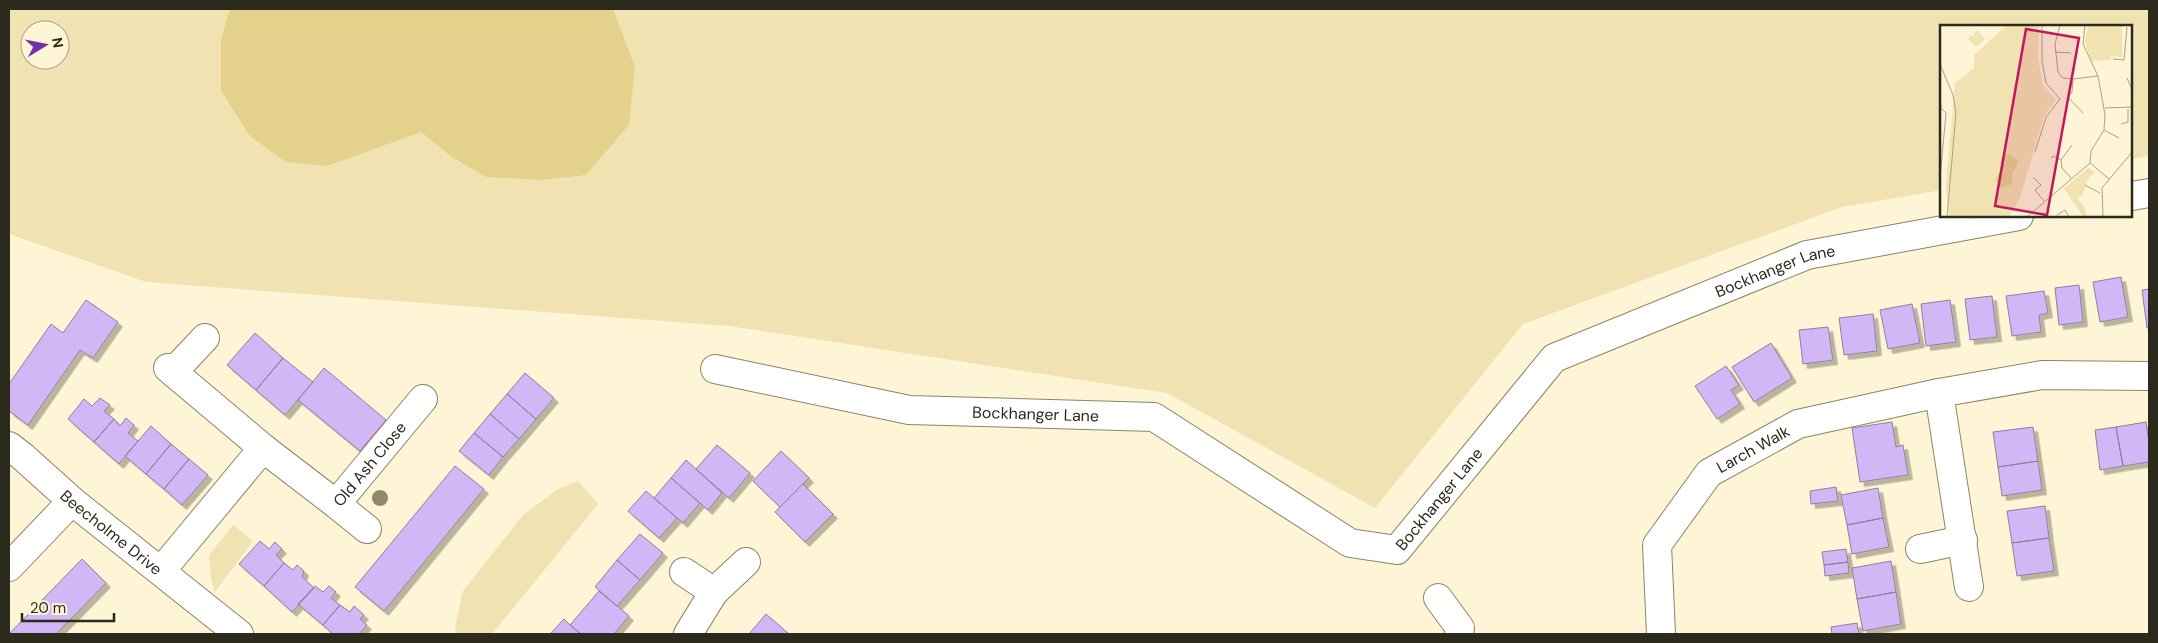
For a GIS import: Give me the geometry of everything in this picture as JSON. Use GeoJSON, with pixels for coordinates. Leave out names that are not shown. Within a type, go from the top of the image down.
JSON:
{"type":"FeatureCollection","features":[{"type":"Feature","properties":{"kind":"street"},"geometry":{"type":"LineString","coordinates":[[2133,196],[2149,193]]}},
{"type":"Feature","properties":{"kind":"street","name":"Bockhanger Lane"},"geometry":{"type":"LineString","coordinates":[[715,369],[909,410],[1154,417],[1350,543],[1397,550],[1554,358],[1807,255],[2008,218]]}},
{"type":"Feature","properties":{"kind":"street","name":"Old Ash Close"},"geometry":{"type":"LineString","coordinates":[[205,338],[171,370],[263,448],[336,504],[423,399]]}},
{"type":"Feature","properties":{"kind":"street","name":"Larch Walk"},"geometry":{"type":"LineString","coordinates":[[1662,634],[1657,546],[1709,473],[1798,424],[1939,393],[2042,375],[2149,376]]}},
{"type":"Feature","properties":{"kind":"street"},"geometry":{"type":"LineString","coordinates":[[1939,393],[1969,587]]}},
{"type":"Feature","properties":{"kind":"street","name":"Beecholme Drive"},"geometry":{"type":"LineString","coordinates":[[9,446],[72,501],[239,634]]}},
{"type":"Feature","properties":{"kind":"street"},"geometry":{"type":"LineString","coordinates":[[161,571],[263,448]]}},
{"type":"Feature","properties":{"kind":"street"},"geometry":{"type":"LineString","coordinates":[[9,567],[72,501]]}},
{"type":"Feature","properties":{"kind":"street"},"geometry":{"type":"LineString","coordinates":[[336,504],[367,529]]}},
{"type":"Feature","properties":{"kind":"street"},"geometry":{"type":"LineString","coordinates":[[1920,549],[1963,540]]}},
{"type":"Feature","properties":{"kind":"street"},"geometry":{"type":"LineString","coordinates":[[688,634],[714,592],[746,562]]}},
{"type":"Feature","properties":{"kind":"street"},"geometry":{"type":"LineString","coordinates":[[684,572],[714,592]]}},
{"type":"Feature","properties":{"kind":"street"},"geometry":{"type":"LineString","coordinates":[[1438,598],[1460,628],[1459,634]]}},
{"type":"Feature","properties":{"kind":"shaded area"},"geometry":{"type":"Polygon","coordinates":[[[9,9],[2149,9],[2149,156],[2133,159],[2133,25],[1940,25],[1940,190],[1842,207],[1523,324],[1375,508],[1167,393],[729,326],[146,282],[9,234],[9,9]]]}},
{"type":"Feature","properties":{"kind":"shaded area"},"geometry":{"type":"Polygon","coordinates":[[[230,9],[613,9],[635,67],[629,125],[586,175],[541,180],[486,177],[452,157],[421,132],[327,166],[286,162],[249,135],[221,90],[221,40],[230,9]]]}},
{"type":"Feature","properties":{"kind":"shaded area"},"geometry":{"type":"Polygon","coordinates":[[[578,481],[598,504],[492,634],[456,634],[455,626],[463,591],[523,515],[558,489],[578,481]]]}},
{"type":"Feature","properties":{"kind":"shaded area"},"geometry":{"type":"Polygon","coordinates":[[[233,525],[253,541],[215,592],[211,578],[209,555],[233,525]]]}},
{"type":"Feature","properties":{"kind":"building"},"geometry":{"type":"Polygon","coordinates":[[[2121,277],[2128,317],[2100,322],[2093,282],[2121,277]]]}},
{"type":"Feature","properties":{"kind":"building"},"geometry":{"type":"Polygon","coordinates":[[[2079,285],[2083,322],[2059,325],[2055,288],[2079,285]]]}},
{"type":"Feature","properties":{"kind":"building"},"geometry":{"type":"Polygon","coordinates":[[[2149,289],[2149,328],[2147,328],[2142,290],[2149,289]]]}},
{"type":"Feature","properties":{"kind":"building"},"geometry":{"type":"Polygon","coordinates":[[[2044,291],[2048,313],[2039,315],[2041,332],[2012,336],[2006,296],[2044,291]]]}},
{"type":"Feature","properties":{"kind":"building"},"geometry":{"type":"Polygon","coordinates":[[[1992,296],[1997,337],[1970,340],[1965,299],[1992,296]]]}},
{"type":"Feature","properties":{"kind":"building"},"geometry":{"type":"Polygon","coordinates":[[[86,300],[118,322],[93,358],[80,350],[28,425],[9,411],[9,384],[51,324],[63,333],[86,300]]]}},
{"type":"Feature","properties":{"kind":"building"},"geometry":{"type":"Polygon","coordinates":[[[1950,300],[1956,342],[1926,346],[1921,304],[1950,300]]]}},
{"type":"Feature","properties":{"kind":"building"},"geometry":{"type":"Polygon","coordinates":[[[1912,304],[1920,343],[1888,349],[1880,310],[1912,304]]]}},
{"type":"Feature","properties":{"kind":"building"},"geometry":{"type":"Polygon","coordinates":[[[1873,314],[1877,351],[1844,355],[1839,318],[1873,314]]]}},
{"type":"Feature","properties":{"kind":"building"},"geometry":{"type":"Polygon","coordinates":[[[1828,327],[1833,360],[1803,364],[1799,330],[1828,327]]]}},
{"type":"Feature","properties":{"kind":"building"},"geometry":{"type":"Polygon","coordinates":[[[255,333],[283,358],[256,390],[227,365],[255,333]]]}},
{"type":"Feature","properties":{"kind":"building"},"geometry":{"type":"Polygon","coordinates":[[[1771,343],[1792,378],[1754,402],[1732,367],[1771,343]]]}},
{"type":"Feature","properties":{"kind":"building"},"geometry":{"type":"Polygon","coordinates":[[[283,358],[313,382],[285,415],[256,390],[283,358]]]}},
{"type":"Feature","properties":{"kind":"building"},"geometry":{"type":"Polygon","coordinates":[[[1726,366],[1739,385],[1731,390],[1740,404],[1717,419],[1695,386],[1726,366]]]}},
{"type":"Feature","properties":{"kind":"building"},"geometry":{"type":"Polygon","coordinates":[[[324,368],[386,420],[360,451],[298,400],[324,368]]]}},
{"type":"Feature","properties":{"kind":"building"},"geometry":{"type":"Polygon","coordinates":[[[525,373],[554,398],[536,419],[507,394],[525,373]]]}},
{"type":"Feature","properties":{"kind":"building"},"geometry":{"type":"Polygon","coordinates":[[[507,394],[536,419],[519,439],[490,414],[507,394]]]}},
{"type":"Feature","properties":{"kind":"building"},"geometry":{"type":"Polygon","coordinates":[[[100,398],[110,405],[104,411],[114,419],[94,442],[68,419],[84,399],[92,406],[100,398]]]}},
{"type":"Feature","properties":{"kind":"building"},"geometry":{"type":"Polygon","coordinates":[[[490,414],[519,439],[503,457],[474,433],[490,414]]]}},
{"type":"Feature","properties":{"kind":"building"},"geometry":{"type":"Polygon","coordinates":[[[126,418],[134,425],[128,433],[138,441],[119,464],[94,442],[114,419],[120,426],[126,418]]]}},
{"type":"Feature","properties":{"kind":"building"},"geometry":{"type":"Polygon","coordinates":[[[1892,422],[1896,447],[1903,445],[1908,475],[1860,482],[1852,428],[1892,422]]]}},
{"type":"Feature","properties":{"kind":"building"},"geometry":{"type":"Polygon","coordinates":[[[2146,422],[2149,462],[2123,466],[2116,427],[2146,422]]]}},
{"type":"Feature","properties":{"kind":"building"},"geometry":{"type":"Polygon","coordinates":[[[151,426],[171,444],[146,474],[125,456],[151,426]]]}},
{"type":"Feature","properties":{"kind":"building"},"geometry":{"type":"Polygon","coordinates":[[[2033,427],[2038,461],[1998,467],[1993,432],[2033,427]]]}},
{"type":"Feature","properties":{"kind":"building"},"geometry":{"type":"Polygon","coordinates":[[[2116,427],[2123,466],[2100,470],[2095,430],[2116,427]]]}},
{"type":"Feature","properties":{"kind":"building"},"geometry":{"type":"Polygon","coordinates":[[[474,433],[503,457],[489,475],[459,451],[474,433]]]}},
{"type":"Feature","properties":{"kind":"building"},"geometry":{"type":"Polygon","coordinates":[[[171,444],[189,459],[164,489],[146,474],[171,444]]]}},
{"type":"Feature","properties":{"kind":"building"},"geometry":{"type":"Polygon","coordinates":[[[717,445],[750,473],[729,498],[696,469],[717,445]]]}},
{"type":"Feature","properties":{"kind":"building"},"geometry":{"type":"Polygon","coordinates":[[[781,451],[809,478],[780,507],[753,481],[781,451]]]}},
{"type":"Feature","properties":{"kind":"building"},"geometry":{"type":"Polygon","coordinates":[[[189,459],[208,475],[182,505],[164,489],[189,459]]]}},
{"type":"Feature","properties":{"kind":"building"},"geometry":{"type":"Polygon","coordinates":[[[686,460],[722,493],[708,510],[671,478],[686,460]]]}},
{"type":"Feature","properties":{"kind":"building"},"geometry":{"type":"Polygon","coordinates":[[[2038,461],[2042,490],[2002,496],[1998,467],[2038,461]]]}},
{"type":"Feature","properties":{"kind":"building"},"geometry":{"type":"Polygon","coordinates":[[[455,466],[484,489],[384,611],[355,587],[455,466]]]}},
{"type":"Feature","properties":{"kind":"building"},"geometry":{"type":"Polygon","coordinates":[[[671,478],[700,503],[683,523],[654,498],[671,478]]]}},
{"type":"Feature","properties":{"kind":"building"},"geometry":{"type":"Polygon","coordinates":[[[803,484],[833,514],[805,542],[775,512],[803,484]]]}},
{"type":"Feature","properties":{"kind":"building"},"geometry":{"type":"Polygon","coordinates":[[[1836,487],[1838,501],[1811,504],[1810,491],[1836,487]]]}},
{"type":"Feature","properties":{"kind":"building"},"geometry":{"type":"Polygon","coordinates":[[[1878,488],[1883,518],[1847,525],[1841,495],[1878,488]]]}},
{"type":"Feature","properties":{"kind":"building"},"geometry":{"type":"Polygon","coordinates":[[[646,491],[677,518],[659,538],[628,511],[646,491]]]}},
{"type":"Feature","properties":{"kind":"building"},"geometry":{"type":"Polygon","coordinates":[[[2045,506],[2049,538],[2012,543],[2007,511],[2045,506]]]}},
{"type":"Feature","properties":{"kind":"building"},"geometry":{"type":"Polygon","coordinates":[[[1883,518],[1889,547],[1852,554],[1847,525],[1883,518]]]}},
{"type":"Feature","properties":{"kind":"building"},"geometry":{"type":"Polygon","coordinates":[[[640,534],[663,553],[640,580],[617,560],[640,534]]]}},
{"type":"Feature","properties":{"kind":"building"},"geometry":{"type":"Polygon","coordinates":[[[2049,538],[2054,571],[2017,576],[2012,543],[2049,538]]]}},
{"type":"Feature","properties":{"kind":"building"},"geometry":{"type":"Polygon","coordinates":[[[260,541],[269,549],[275,542],[282,549],[276,555],[284,563],[264,586],[239,564],[260,541]]]}},
{"type":"Feature","properties":{"kind":"building"},"geometry":{"type":"Polygon","coordinates":[[[1846,549],[1848,562],[1824,565],[1822,552],[1846,549]]]}},
{"type":"Feature","properties":{"kind":"building"},"geometry":{"type":"Polygon","coordinates":[[[82,559],[106,583],[56,634],[9,634],[82,559]]]}},
{"type":"Feature","properties":{"kind":"building"},"geometry":{"type":"Polygon","coordinates":[[[617,560],[640,580],[617,606],[595,587],[617,560]]]}},
{"type":"Feature","properties":{"kind":"building"},"geometry":{"type":"Polygon","coordinates":[[[1891,561],[1896,592],[1857,599],[1852,568],[1891,561]]]}},
{"type":"Feature","properties":{"kind":"building"},"geometry":{"type":"Polygon","coordinates":[[[1848,562],[1849,573],[1825,576],[1824,565],[1848,562]]]}},
{"type":"Feature","properties":{"kind":"building"},"geometry":{"type":"Polygon","coordinates":[[[284,563],[293,570],[297,565],[304,571],[302,577],[314,588],[292,612],[264,586],[284,563]]]}},
{"type":"Feature","properties":{"kind":"building"},"geometry":{"type":"Polygon","coordinates":[[[315,586],[323,592],[329,586],[336,592],[331,598],[340,605],[323,625],[298,604],[315,586]]]}},
{"type":"Feature","properties":{"kind":"building"},"geometry":{"type":"Polygon","coordinates":[[[599,591],[629,616],[614,634],[581,634],[570,625],[599,591]]]}},
{"type":"Feature","properties":{"kind":"building"},"geometry":{"type":"Polygon","coordinates":[[[1896,592],[1901,624],[1863,631],[1857,599],[1896,592]]]}},
{"type":"Feature","properties":{"kind":"building"},"geometry":{"type":"Polygon","coordinates":[[[340,605],[350,612],[354,606],[364,615],[360,619],[367,625],[359,634],[333,634],[323,625],[340,605]]]}},
{"type":"Feature","properties":{"kind":"building"},"geometry":{"type":"Polygon","coordinates":[[[766,614],[789,634],[749,634],[766,614]]]}},
{"type":"Feature","properties":{"kind":"building"},"geometry":{"type":"Polygon","coordinates":[[[564,619],[570,625],[581,634],[550,634],[564,619]]]}},
{"type":"Feature","properties":{"kind":"building"},"geometry":{"type":"Polygon","coordinates":[[[1857,623],[1859,634],[1832,634],[1831,627],[1857,623]]]}}]}
